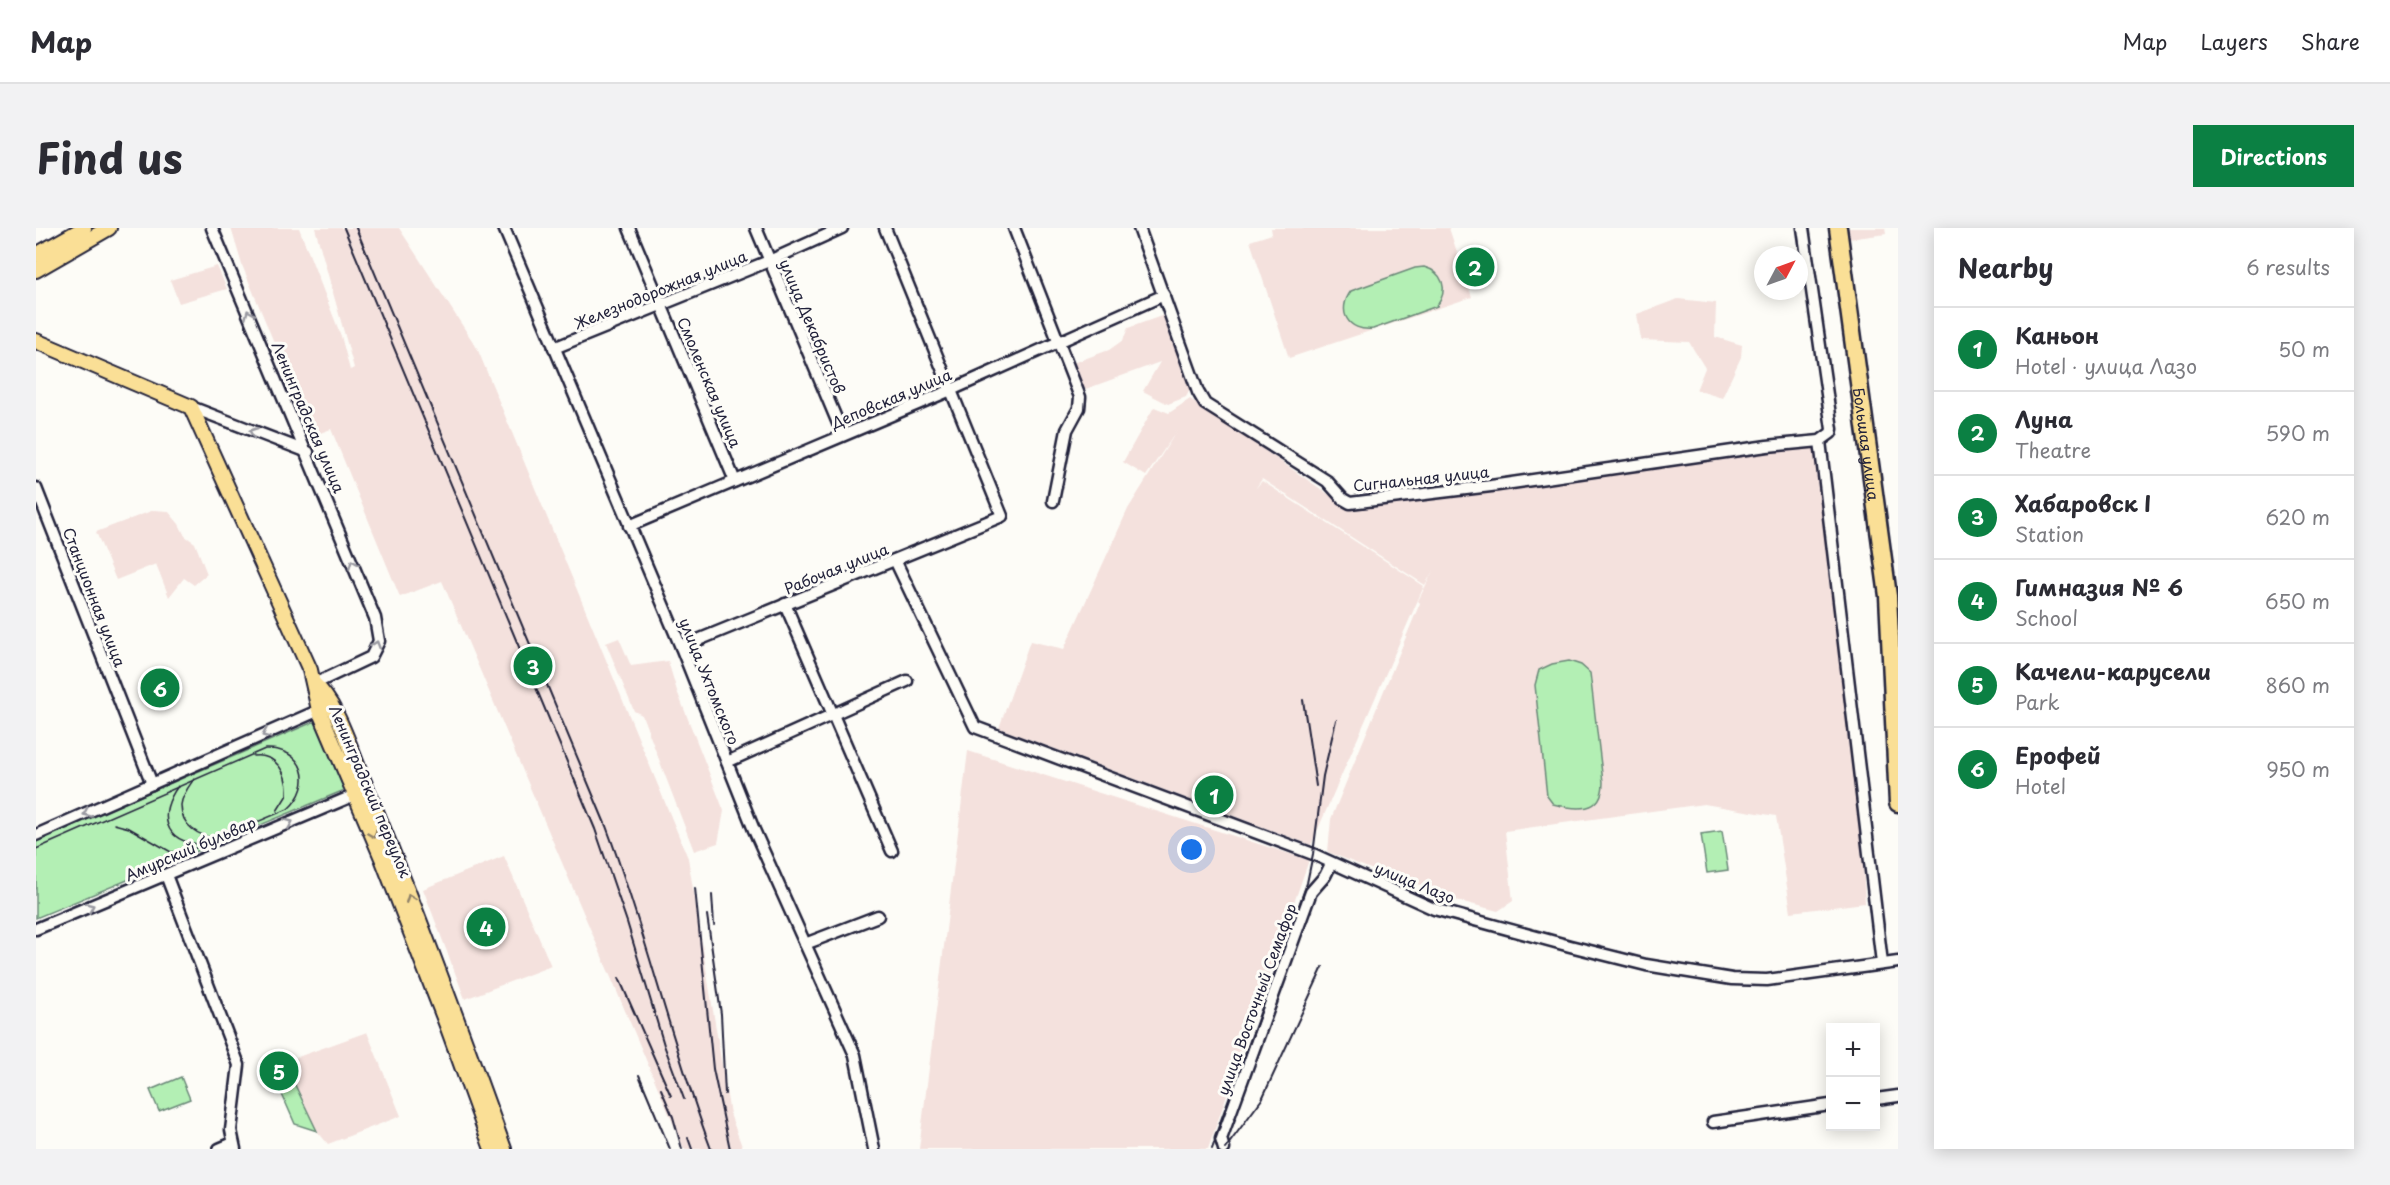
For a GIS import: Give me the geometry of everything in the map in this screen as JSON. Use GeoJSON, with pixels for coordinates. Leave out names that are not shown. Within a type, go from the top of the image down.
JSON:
{"type":"FeatureCollection","features":[{"type":"Feature","properties":{"kind":"highway","name":"Большая улица"},"geometry":{"type":"LineString","coordinates":[[1838,228],[1888,596],[1898,803]]}},
{"type":"Feature","properties":{"kind":"main road"},"geometry":{"type":"LineString","coordinates":[[36,255],[84,228]]}},
{"type":"Feature","properties":{"kind":"main road"},"geometry":{"type":"LineString","coordinates":[[36,270],[110,228]]}},
{"type":"Feature","properties":{"kind":"main road"},"geometry":{"type":"LineString","coordinates":[[36,341],[191,407]]}},
{"type":"Feature","properties":{"kind":"main road","name":"Ленинградский переулок"},"geometry":{"type":"LineString","coordinates":[[191,407],[310,670],[361,792],[492,1149]]}},
{"type":"Feature","properties":{"kind":"main road","name":"Ленинградский переулок"},"geometry":{"type":"LineString","coordinates":[[361,792],[374,807],[504,1149]]}},
{"type":"Feature","properties":{"kind":"street","name":"Ленинградская улица"},"geometry":{"type":"LineString","coordinates":[[212,228],[308,452],[375,618],[379,641],[371,657],[314,684]]}},
{"type":"Feature","properties":{"kind":"street","name":"улица Ухтомского"},"geometry":{"type":"LineString","coordinates":[[504,228],[681,647],[754,830],[855,1055],[874,1149]]}},
{"type":"Feature","properties":{"kind":"street","name":"Смоленская улица"},"geometry":{"type":"LineString","coordinates":[[629,228],[735,481]]}},
{"type":"Feature","properties":{"kind":"street","name":"улица Декабристов"},"geometry":{"type":"LineString","coordinates":[[756,228],[843,435]]}},
{"type":"Feature","properties":{"kind":"street","name":"Железнодорожная улица"},"geometry":{"type":"LineString","coordinates":[[554,348],[769,261],[842,228]]}},
{"type":"Feature","properties":{"kind":"street"},"geometry":{"type":"LineString","coordinates":[[885,228],[951,390]]}},
{"type":"Feature","properties":{"kind":"street"},"geometry":{"type":"LineString","coordinates":[[1014,228],[1080,397],[1079,408],[1067,430],[1053,501]]}},
{"type":"Feature","properties":{"kind":"street","name":"Сигнальная улица"},"geometry":{"type":"LineString","coordinates":[[1139,228],[1198,392],[1205,404],[1327,482],[1350,503],[1491,486],[1767,446],[1820,441]]}},
{"type":"Feature","properties":{"kind":"street"},"geometry":{"type":"LineString","coordinates":[[1803,228],[1832,429],[1831,433],[1820,441],[1882,963]]}},
{"type":"Feature","properties":{"kind":"street","name":"Деповская улица"},"geometry":{"type":"LineString","coordinates":[[629,526],[951,390],[1164,295]]}},
{"type":"Feature","properties":{"kind":"street","name":"Рабочая улица"},"geometry":{"type":"LineString","coordinates":[[681,647],[1002,516],[951,390]]}},
{"type":"Feature","properties":{"kind":"street"},"geometry":{"type":"LineString","coordinates":[[191,407],[308,452]]}},
{"type":"Feature","properties":{"kind":"street","name":"Станционная улица"},"geometry":{"type":"LineString","coordinates":[[36,488],[152,784]]}},
{"type":"Feature","properties":{"kind":"street","name":"улица Лазо"},"geometry":{"type":"LineString","coordinates":[[895,560],[975,727],[1303,850],[1434,909],[1580,948],[1699,975],[1767,980],[1898,962]]}},
{"type":"Feature","properties":{"kind":"street"},"geometry":{"type":"LineString","coordinates":[[785,604],[892,852]]}},
{"type":"Feature","properties":{"kind":"street"},"geometry":{"type":"LineString","coordinates":[[727,762],[907,681]]}},
{"type":"Feature","properties":{"kind":"street"},"geometry":{"type":"LineString","coordinates":[[36,836],[325,707]]}},
{"type":"Feature","properties":{"kind":"street","name":"Амурский бульвар"},"geometry":{"type":"LineString","coordinates":[[36,929],[361,792]]}},
{"type":"Feature","properties":{"kind":"street","name":"улица Восточный Семафор"},"geometry":{"type":"LineString","coordinates":[[1224,1149],[1221,1139],[1311,892],[1325,876],[1331,864]]}},
{"type":"Feature","properties":{"kind":"street"},"geometry":{"type":"LineString","coordinates":[[166,875],[239,1065],[231,1130],[234,1146],[219,1149]]}},
{"type":"Feature","properties":{"kind":"street"},"geometry":{"type":"LineString","coordinates":[[805,944],[878,916]]}},
{"type":"Feature","properties":{"kind":"street"},"geometry":{"type":"LineString","coordinates":[[1880,1098],[1898,1096]]}},
{"type":"Feature","properties":{"kind":"street"},"geometry":{"type":"LineString","coordinates":[[1713,1122],[1826,1106]]}},
{"type":"Feature","properties":{"kind":"shaded area"},"geometry":{"type":"Polygon","coordinates":[[[231,228],[299,228],[341,336],[350,370],[354,368],[315,228],[399,228],[477,348],[688,858],[730,1114],[743,1149],[684,1149],[442,581],[400,597],[331,429],[307,438],[290,396],[295,394],[294,391],[242,265],[231,228]]]}},
{"type":"Feature","properties":{"kind":"shaded area"},"geometry":{"type":"Polygon","coordinates":[[[1271,228],[1449,228],[1472,297],[1289,358],[1250,241],[1272,234],[1271,228]]]}},
{"type":"Feature","properties":{"kind":"shaded area"},"geometry":{"type":"Polygon","coordinates":[[[1847,228],[1885,228],[1886,234],[1849,239],[1847,228]]]}},
{"type":"Feature","properties":{"kind":"shaded area"},"geometry":{"type":"Polygon","coordinates":[[[217,266],[227,289],[179,303],[170,280],[217,266]]]}},
{"type":"Feature","properties":{"kind":"shaded area"},"geometry":{"type":"Polygon","coordinates":[[[1678,299],[1716,303],[1715,337],[1742,345],[1741,357],[1722,398],[1696,390],[1705,368],[1689,342],[1641,340],[1637,314],[1678,299]]]}},
{"type":"Feature","properties":{"kind":"shaded area"},"geometry":{"type":"Polygon","coordinates":[[[1167,314],[1191,388],[1186,397],[1168,404],[1143,391],[1160,362],[1083,390],[1073,363],[1109,350],[1123,340],[1128,328],[1167,314]]]}},
{"type":"Feature","properties":{"kind":"shaded area"},"geometry":{"type":"Polygon","coordinates":[[[1190,399],[1347,507],[1815,447],[1858,768],[1865,903],[1791,912],[1776,816],[1704,804],[1505,831],[1513,901],[1498,911],[1440,896],[1436,889],[1393,878],[1328,852],[1331,819],[1420,603],[1418,601],[1433,571],[1425,585],[1262,479],[1255,489],[1262,481],[1424,586],[1311,845],[999,728],[1030,641],[1064,649],[1128,509],[1176,432],[1146,476],[1123,462],[1154,407],[1169,413],[1190,399]]]}},
{"type":"Feature","properties":{"kind":"shaded area"},"geometry":{"type":"Polygon","coordinates":[[[154,510],[168,511],[185,536],[195,543],[207,574],[194,585],[184,578],[169,597],[156,564],[116,580],[96,532],[154,510]]]}},
{"type":"Feature","properties":{"kind":"shaded area"},"geometry":{"type":"Polygon","coordinates":[[[619,638],[631,666],[668,661],[677,691],[724,811],[718,843],[694,851],[642,715],[634,711],[606,643],[619,638]]]}},
{"type":"Feature","properties":{"kind":"shaded area"},"geometry":{"type":"Polygon","coordinates":[[[968,751],[1309,860],[1208,1149],[919,1149],[968,751]]]}},
{"type":"Feature","properties":{"kind":"shaded area"},"geometry":{"type":"Polygon","coordinates":[[[504,856],[551,966],[465,999],[423,889],[504,856]]]}},
{"type":"Feature","properties":{"kind":"shaded area"},"geometry":{"type":"Polygon","coordinates":[[[367,1032],[401,1116],[328,1144],[317,1131],[284,1062],[367,1032]]]}},
{"type":"Feature","properties":{"kind":"green space"},"geometry":{"type":"Polygon","coordinates":[[[1424,267],[1436,273],[1442,282],[1443,293],[1437,306],[1373,329],[1357,327],[1347,319],[1345,306],[1351,291],[1415,268],[1424,267]]]}},
{"type":"Feature","properties":{"kind":"green space"},"geometry":{"type":"Polygon","coordinates":[[[1569,661],[1581,665],[1590,673],[1603,782],[1598,800],[1593,805],[1579,808],[1553,804],[1547,796],[1535,685],[1539,670],[1552,664],[1569,661]]]}},
{"type":"Feature","properties":{"kind":"green space"},"geometry":{"type":"Polygon","coordinates":[[[318,720],[347,789],[36,918],[36,841],[318,720]]]}},
{"type":"Feature","properties":{"kind":"green space"},"geometry":{"type":"Polygon","coordinates":[[[1722,831],[1728,870],[1707,873],[1701,834],[1722,831]]]}},
{"type":"Feature","properties":{"kind":"green space"},"geometry":{"type":"Polygon","coordinates":[[[284,1062],[317,1131],[295,1124],[270,1067],[284,1062]]]}},
{"type":"Feature","properties":{"kind":"green space"},"geometry":{"type":"Polygon","coordinates":[[[181,1077],[190,1099],[159,1111],[150,1090],[181,1077]]]}},
{"type":"Feature","properties":{"kind":"tram line"},"geometry":{"type":"LineString","coordinates":[[36,849],[265,749],[289,754],[301,769],[302,789],[288,809],[186,852],[171,852],[129,828],[114,824]]}},
{"type":"Feature","properties":{"kind":"tram line"},"geometry":{"type":"LineString","coordinates":[[253,756],[275,761],[283,773],[287,795],[277,811]]}},
{"type":"Feature","properties":{"kind":"tram line"},"geometry":{"type":"LineString","coordinates":[[194,779],[182,801],[184,819],[198,833],[217,838]]}},
{"type":"Feature","properties":{"kind":"tram line"},"geometry":{"type":"LineString","coordinates":[[178,786],[168,807],[166,816],[168,825],[179,838],[201,844]]}},
{"type":"Feature","properties":{"kind":"railway"},"geometry":{"type":"LineString","coordinates":[[344,228],[595,829],[627,922],[664,1045],[684,1099]]}},
{"type":"Feature","properties":{"kind":"railway"},"geometry":{"type":"LineString","coordinates":[[356,228],[606,826],[634,906],[683,1069],[711,1149]]}},
{"type":"Feature","properties":{"kind":"railway"},"geometry":{"type":"LineString","coordinates":[[1303,700],[1316,786]]}},
{"type":"Feature","properties":{"kind":"railway"},"geometry":{"type":"LineString","coordinates":[[1212,1149],[1307,883],[1323,776],[1336,720]]}},
{"type":"Feature","properties":{"kind":"railway"},"geometry":{"type":"LineString","coordinates":[[695,888],[713,1069],[730,1149]]}},
{"type":"Feature","properties":{"kind":"railway"},"geometry":{"type":"LineString","coordinates":[[712,895],[714,925]]}},
{"type":"Feature","properties":{"kind":"railway"},"geometry":{"type":"LineString","coordinates":[[707,915],[721,1014],[725,1094]]}},
{"type":"Feature","properties":{"kind":"railway"},"geometry":{"type":"LineString","coordinates":[[1225,1149],[1262,1099],[1323,967]]}},
{"type":"Feature","properties":{"kind":"railway"},"geometry":{"type":"LineString","coordinates":[[619,978],[671,1096]]}},
{"type":"Feature","properties":{"kind":"railway"},"geometry":{"type":"LineString","coordinates":[[639,1075],[670,1149]]}},
{"type":"Feature","properties":{"kind":"railway"},"geometry":{"type":"LineString","coordinates":[[661,1089],[673,1117],[682,1149]]}},
{"type":"Feature","properties":{"kind":"railway"},"geometry":{"type":"LineString","coordinates":[[688,1138],[692,1149]]}},
{"type":"Feature","properties":{"kind":"place","name":"Луна"},"geometry":{"type":"Point","coordinates":[1475,267]}},
{"type":"Feature","properties":{"kind":"place","name":"Хабаровск I"},"geometry":{"type":"Point","coordinates":[533,666]}},
{"type":"Feature","properties":{"kind":"place","name":"Ерофей"},"geometry":{"type":"Point","coordinates":[160,688]}},
{"type":"Feature","properties":{"kind":"place","name":"Каньон"},"geometry":{"type":"Point","coordinates":[1214,795]}},
{"type":"Feature","properties":{"kind":"place","name":"Гимназия № 6"},"geometry":{"type":"Point","coordinates":[486,927]}},
{"type":"Feature","properties":{"kind":"place","name":"Качели-карусели"},"geometry":{"type":"Point","coordinates":[279,1071]}}]}
